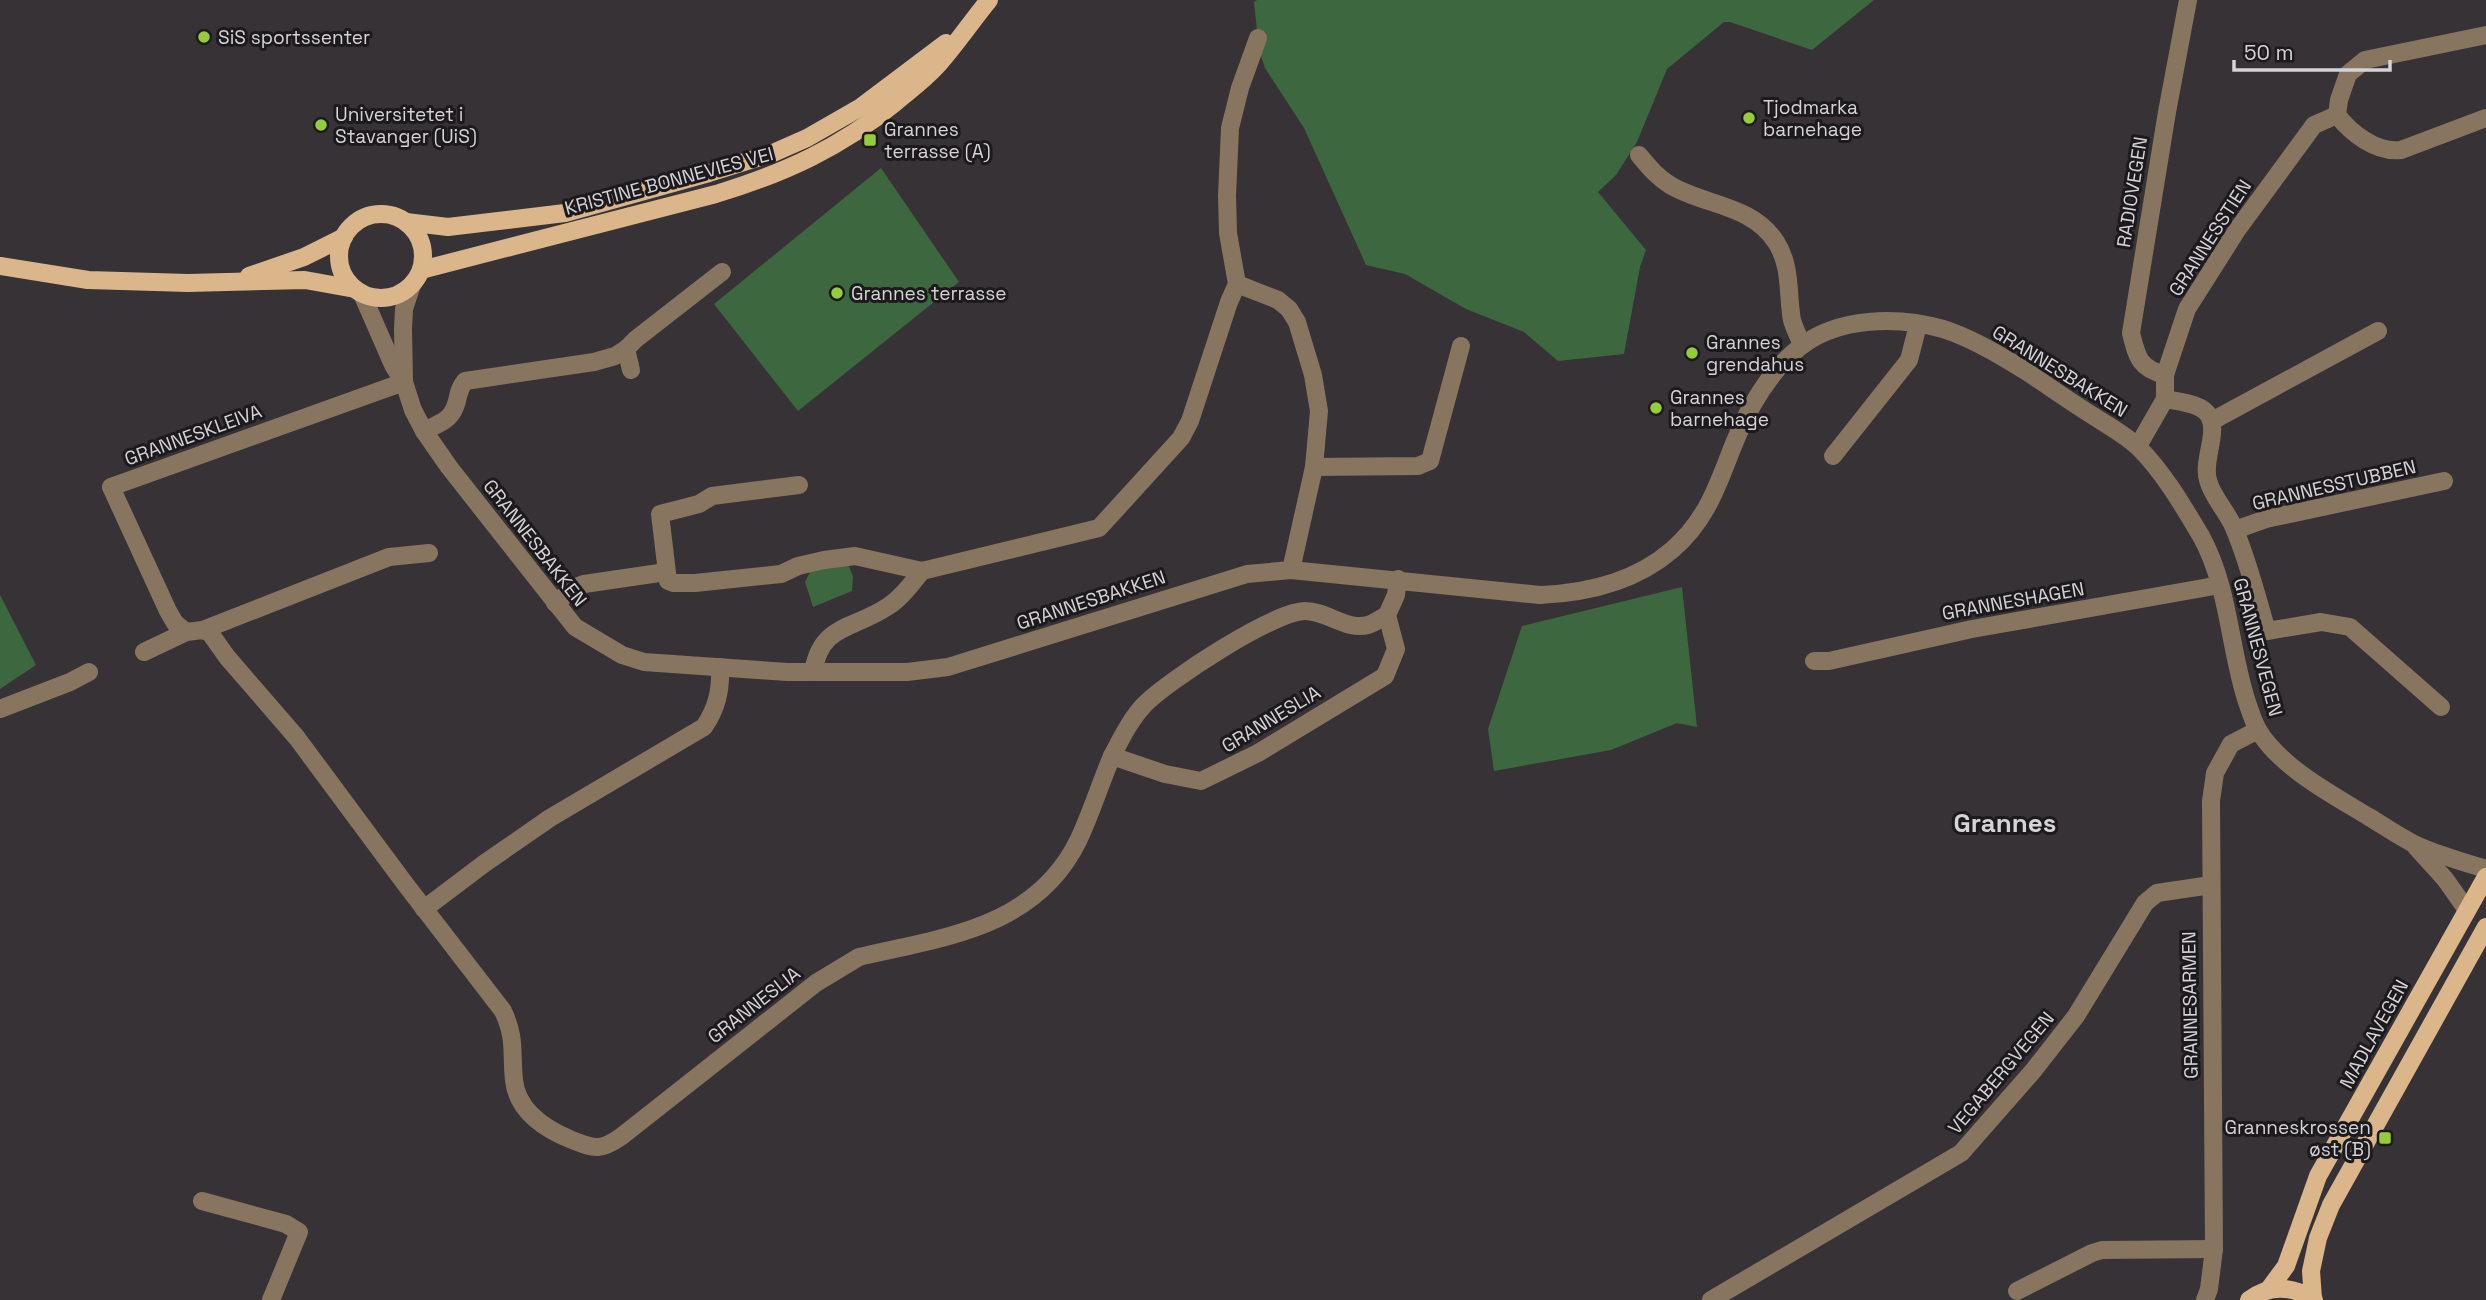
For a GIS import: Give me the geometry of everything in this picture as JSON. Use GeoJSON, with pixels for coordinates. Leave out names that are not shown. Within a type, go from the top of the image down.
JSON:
{"type":"FeatureCollection","features":[{"type":"Feature","properties":{"kind":"main road","name":"KRISTINE BONNEVIES VEI"},"geometry":{"type":"LineString","coordinates":[[416,278],[716,194],[797,166],[851,135],[896,102],[935,67],[989,0]]}},
{"type":"Feature","properties":{"kind":"main road","name":"KRISTINE BONNEVIES VEI"},"geometry":{"type":"LineString","coordinates":[[406,222],[448,227],[565,213],[773,153],[807,138],[861,107],[965,28]]}},
{"type":"Feature","properties":{"kind":"main road"},"geometry":{"type":"LineString","coordinates":[[0,266],[88,279],[176,283],[305,280],[380,298],[393,296],[416,278],[423,257],[421,243],[406,222],[393,216],[378,214],[364,217],[352,225],[339,250],[340,265],[345,278],[359,292]]}},
{"type":"Feature","properties":{"kind":"main road"},"geometry":{"type":"LineString","coordinates":[[233,282],[304,257],[344,237]]}},
{"type":"Feature","properties":{"kind":"main road","name":"MADLAVEGEN"},"geometry":{"type":"LineString","coordinates":[[2249,1300],[2269,1289],[2286,1266],[2318,1176],[2486,877]]}},
{"type":"Feature","properties":{"kind":"main road"},"geometry":{"type":"LineString","coordinates":[[2313,1300],[2311,1270],[2318,1238],[2330,1205],[2486,927]]}},
{"type":"Feature","properties":{"kind":"main road"},"geometry":{"type":"LineString","coordinates":[[2269,1289],[2292,1289],[2313,1300]]}},
{"type":"Feature","properties":{"kind":"street","name":"RADIOVEGEN"},"geometry":{"type":"LineString","coordinates":[[2165,375],[2154,372],[2137,360],[2131,333],[2188,0]]}},
{"type":"Feature","properties":{"kind":"street"},"geometry":{"type":"LineString","coordinates":[[2486,35],[2365,60],[2348,74],[2337,115],[2346,126],[2378,148],[2391,151],[2486,118]]}},
{"type":"Feature","properties":{"kind":"street"},"geometry":{"type":"LineString","coordinates":[[799,485],[712,496],[699,504],[660,513],[668,581],[737,580],[781,574],[799,566],[855,556],[922,571],[1099,528],[1181,438],[1190,421],[1237,284],[1228,233],[1230,128],[1240,88],[1258,38]]}},
{"type":"Feature","properties":{"kind":"street","name":"GRANNESSTIEN"},"geometry":{"type":"LineString","coordinates":[[2138,446],[2165,399],[2165,375],[2187,309],[2204,278],[2314,125],[2337,115]]}},
{"type":"Feature","properties":{"kind":"street"},"geometry":{"type":"LineString","coordinates":[[1639,155],[1654,174],[1670,185],[1692,196],[1742,212],[1775,241],[1784,257],[1789,277],[1792,321],[1802,345]]}},
{"type":"Feature","properties":{"kind":"street"},"geometry":{"type":"LineString","coordinates":[[424,431],[450,416],[456,406],[458,390],[465,381],[594,362],[615,356],[722,272]]}},
{"type":"Feature","properties":{"kind":"street","name":"GRANNESBAKKEN"},"geometry":{"type":"LineString","coordinates":[[416,278],[404,309],[404,382],[412,410],[424,431],[449,467],[575,627],[622,655],[644,662],[813,672],[907,672],[948,667],[1247,574],[1291,570],[1540,595],[1567,594],[1611,584],[1644,570],[1672,550],[1696,523],[1717,490],[1751,406],[1772,375],[1802,345],[1827,332],[1881,321],[1942,329],[1966,338],[2019,367],[2138,446]]}},
{"type":"Feature","properties":{"kind":"street"},"geometry":{"type":"LineString","coordinates":[[1237,284],[1278,300],[1289,309],[1297,321],[1313,375],[1319,411],[1314,467],[1291,570]]}},
{"type":"Feature","properties":{"kind":"street","name":"GRANNESBAKKEN"},"geometry":{"type":"LineString","coordinates":[[359,292],[393,365],[404,382]]}},
{"type":"Feature","properties":{"kind":"street"},"geometry":{"type":"LineString","coordinates":[[1833,456],[1909,360],[1918,325]]}},
{"type":"Feature","properties":{"kind":"street"},"geometry":{"type":"LineString","coordinates":[[2165,399],[2203,409],[2212,421],[2378,331]]}},
{"type":"Feature","properties":{"kind":"street"},"geometry":{"type":"LineString","coordinates":[[1314,467],[1418,466],[1430,461],[1461,346]]}},
{"type":"Feature","properties":{"kind":"street"},"geometry":{"type":"LineString","coordinates":[[626,349],[631,370]]}},
{"type":"Feature","properties":{"kind":"street","name":"GRANNESKLEIVA"},"geometry":{"type":"LineString","coordinates":[[404,382],[111,487],[175,623],[194,631],[210,633],[227,657],[297,738],[464,961]]}},
{"type":"Feature","properties":{"kind":"street","name":"GRANNESSTUBBEN"},"geometry":{"type":"LineString","coordinates":[[2212,421],[2206,477],[2235,530],[2267,631],[2322,622],[2350,627],[2441,707]]}},
{"type":"Feature","properties":{"kind":"street","name":"GRANNESVEGEN"},"geometry":{"type":"LineString","coordinates":[[2138,446],[2187,512],[2210,554],[2220,584],[2246,697],[2259,730],[2283,757],[2309,780],[2414,844],[2486,869]]}},
{"type":"Feature","properties":{"kind":"street","name":"GRANNESSTUBBEN"},"geometry":{"type":"LineString","coordinates":[[2235,530],[2266,519],[2444,481]]}},
{"type":"Feature","properties":{"kind":"street"},"geometry":{"type":"LineString","coordinates":[[144,652],[389,557],[429,553]]}},
{"type":"Feature","properties":{"kind":"street"},"geometry":{"type":"LineString","coordinates":[[813,672],[816,656],[825,638],[890,606],[922,571]]}},
{"type":"Feature","properties":{"kind":"street"},"geometry":{"type":"LineString","coordinates":[[555,603],[584,584],[666,572]]}},
{"type":"Feature","properties":{"kind":"street"},"geometry":{"type":"LineString","coordinates":[[1387,615],[1396,595],[1398,579]]}},
{"type":"Feature","properties":{"kind":"street","name":"GRANNESHAGEN"},"geometry":{"type":"LineString","coordinates":[[1814,661],[1829,662],[1959,631],[2220,584]]}},
{"type":"Feature","properties":{"kind":"street","name":"GRANNESLIA"},"geometry":{"type":"LineString","coordinates":[[464,961],[503,1011],[512,1029],[514,1081],[525,1108],[547,1128],[589,1147],[601,1148],[622,1136],[791,1002],[842,966],[859,957],[975,929],[1010,914],[1030,899],[1047,885],[1078,841],[1112,756],[1127,728],[1141,708],[1160,689],[1288,614],[1305,611],[1321,613],[1354,625],[1368,625],[1387,615],[1396,649],[1385,676],[1258,753],[1214,776],[1201,781],[1186,780],[1112,756]]}},
{"type":"Feature","properties":{"kind":"street"},"geometry":{"type":"LineString","coordinates":[[424,909],[550,818],[704,727],[714,713],[721,687],[720,667]]}},
{"type":"Feature","properties":{"kind":"street"},"geometry":{"type":"LineString","coordinates":[[0,709],[89,672]]}},
{"type":"Feature","properties":{"kind":"street","name":"GRANNESARMEN"},"geometry":{"type":"LineString","coordinates":[[2205,1300],[2214,1249],[2211,801],[2215,773],[2231,744],[2259,730]]}},
{"type":"Feature","properties":{"kind":"street","name":"GRANNESVEGEN"},"geometry":{"type":"LineString","coordinates":[[2414,844],[2467,909]]}},
{"type":"Feature","properties":{"kind":"street","name":"VEGABERGVEGEN"},"geometry":{"type":"LineString","coordinates":[[1711,1300],[1961,1153],[2033,1071],[2076,1016],[2145,903],[2157,893],[2211,885]]}},
{"type":"Feature","properties":{"kind":"street"},"geometry":{"type":"LineString","coordinates":[[202,1202],[293,1226],[299,1233],[271,1300]]}},
{"type":"Feature","properties":{"kind":"street"},"geometry":{"type":"LineString","coordinates":[[2017,1290],[2102,1250],[2214,1249]]}},
{"type":"Feature","properties":{"kind":"green space"},"geometry":{"type":"Polygon","coordinates":[[[1874,0],[1812,50],[1724,22],[1667,69],[1637,142],[1616,175],[1598,192],[1646,250],[1640,267],[1624,354],[1558,361],[1524,332],[1466,309],[1405,274],[1366,265],[1304,128],[1265,68],[1259,50],[1254,2],[1874,0]]]}},
{"type":"Feature","properties":{"kind":"green space","name":"Grannes terrasse"},"geometry":{"type":"Polygon","coordinates":[[[881,168],[959,282],[798,411],[714,304],[881,168]]]}},
{"type":"Feature","properties":{"kind":"green space"},"geometry":{"type":"Polygon","coordinates":[[[847,562],[853,576],[852,591],[813,607],[805,582],[812,568],[847,562]]]}},
{"type":"Feature","properties":{"kind":"green space"},"geometry":{"type":"Polygon","coordinates":[[[1682,587],[1697,727],[1677,723],[1611,750],[1494,771],[1488,729],[1522,626],[1682,587]]]}},
{"type":"Feature","properties":{"kind":"green space"},"geometry":{"type":"Polygon","coordinates":[[[0,595],[36,665],[0,689],[0,595]]]}},
{"type":"Feature","properties":{"kind":"place","name":"SiS sportssenter"},"geometry":{"type":"Point","coordinates":[204,37]}},
{"type":"Feature","properties":{"kind":"place","name":"Tjodmarka barnehage"},"geometry":{"type":"Point","coordinates":[1749,118]}},
{"type":"Feature","properties":{"kind":"place","name":"Universitetet i Stavanger (UiS)"},"geometry":{"type":"Point","coordinates":[321,125]}},
{"type":"Feature","properties":{"kind":"place","name":"Grannes terrasse (A)"},"geometry":{"type":"Point","coordinates":[870,140]}},
{"type":"Feature","properties":{"kind":"place","name":"Grannes terrasse"},"geometry":{"type":"Point","coordinates":[837,293]}},
{"type":"Feature","properties":{"kind":"place","name":"Grannes grendahus"},"geometry":{"type":"Point","coordinates":[1692,353]}},
{"type":"Feature","properties":{"kind":"place","name":"Grannes barnehage"},"geometry":{"type":"Point","coordinates":[1656,408]}},
{"type":"Feature","properties":{"kind":"place","name":"Granneskrossen øst (B)"},"geometry":{"type":"Point","coordinates":[2385,1138]}},
{"type":"Feature","properties":{"kind":"district","name":"Grannes"},"geometry":{"type":"Point","coordinates":[2005,823]}}]}
